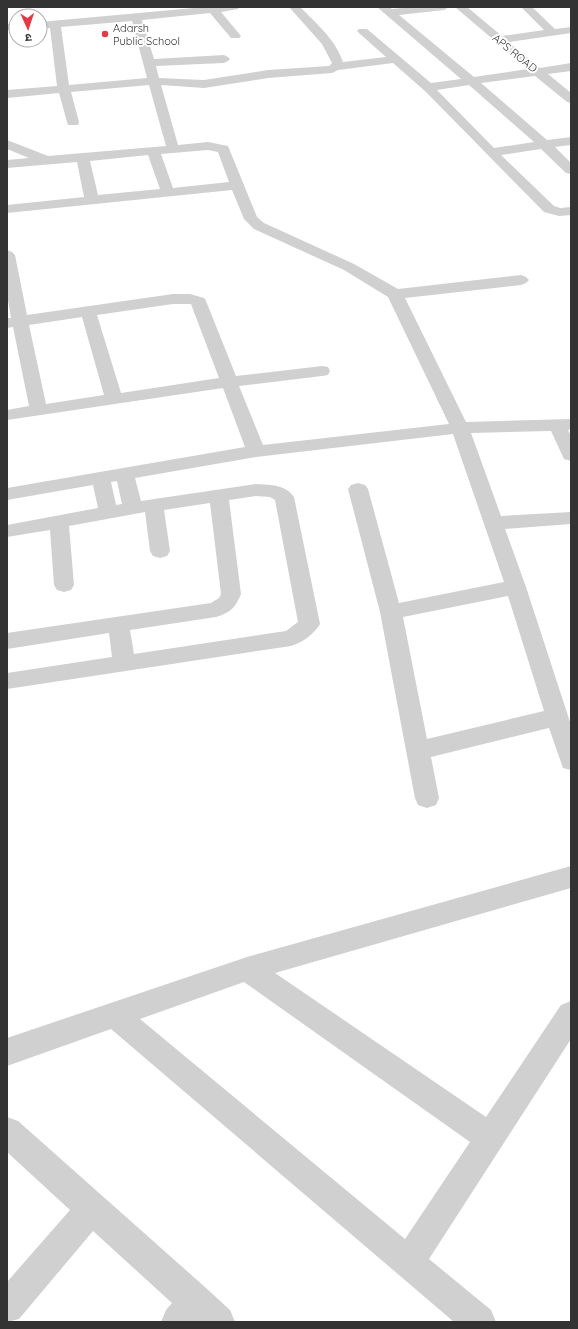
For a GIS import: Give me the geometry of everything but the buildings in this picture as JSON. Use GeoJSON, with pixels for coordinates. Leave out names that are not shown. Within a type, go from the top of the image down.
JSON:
{"type":"FeatureCollection","features":[{"type":"Feature","properties":{"kind":"street"},"geometry":{"type":"LineString","coordinates":[[48,24],[234,7]]}},
{"type":"Feature","properties":{"kind":"street"},"geometry":{"type":"LineString","coordinates":[[294,7],[328,44],[338,59],[338,64],[335,67]]}},
{"type":"Feature","properties":{"kind":"street"},"geometry":{"type":"LineString","coordinates":[[386,10],[444,7]]}},
{"type":"Feature","properties":{"kind":"street","name":"APS ROAD"},"geometry":{"type":"LineString","coordinates":[[460,7],[571,99]]}},
{"type":"Feature","properties":{"kind":"street"},"geometry":{"type":"LineString","coordinates":[[526,7],[552,32]]}},
{"type":"Feature","properties":{"kind":"street"},"geometry":{"type":"LineString","coordinates":[[211,8],[234,36]]}},
{"type":"Feature","properties":{"kind":"street"},"geometry":{"type":"LineString","coordinates":[[386,10],[472,80],[571,170]]}},
{"type":"Feature","properties":{"kind":"street"},"geometry":{"type":"LineString","coordinates":[[136,17],[173,149]]}},
{"type":"Feature","properties":{"kind":"street"},"geometry":{"type":"LineString","coordinates":[[55,24],[64,90],[73,122]]}},
{"type":"Feature","properties":{"kind":"street"},"geometry":{"type":"LineString","coordinates":[[363,31],[430,89],[549,209],[560,212],[571,211]]}},
{"type":"Feature","properties":{"kind":"street"},"geometry":{"type":"LineString","coordinates":[[500,40],[552,32],[569,31]]}},
{"type":"Feature","properties":{"kind":"street"},"geometry":{"type":"LineString","coordinates":[[150,63],[224,59]]}},
{"type":"Feature","properties":{"kind":"street"},"geometry":{"type":"LineString","coordinates":[[7,94],[155,81],[204,84],[268,74],[321,70],[396,59]]}},
{"type":"Feature","properties":{"kind":"street"},"geometry":{"type":"LineString","coordinates":[[430,89],[435,86],[472,80],[571,67]]}},
{"type":"Feature","properties":{"kind":"street"},"geometry":{"type":"LineString","coordinates":[[491,152],[571,141]]}},
{"type":"Feature","properties":{"kind":"street"},"geometry":{"type":"LineString","coordinates":[[7,144],[46,160]]}},
{"type":"Feature","properties":{"kind":"street"},"geometry":{"type":"LineString","coordinates":[[7,164],[208,146],[223,149],[251,219],[259,226],[349,267],[395,294],[460,428],[516,587],[571,761]]}},
{"type":"Feature","properties":{"kind":"street"},"geometry":{"type":"LineString","coordinates":[[153,151],[168,193]]}},
{"type":"Feature","properties":{"kind":"street"},"geometry":{"type":"LineString","coordinates":[[83,157],[86,178],[92,200]]}},
{"type":"Feature","properties":{"kind":"street"},"geometry":{"type":"LineString","coordinates":[[7,209],[238,185]]}},
{"type":"Feature","properties":{"kind":"street"},"geometry":{"type":"LineString","coordinates":[[7,255],[14,322],[38,410]]}},
{"type":"Feature","properties":{"kind":"street"},"geometry":{"type":"LineString","coordinates":[[395,294],[521,280]]}},
{"type":"Feature","properties":{"kind":"street"},"geometry":{"type":"LineString","coordinates":[[14,322],[172,299],[190,299],[198,301],[256,451]]}},
{"type":"Feature","properties":{"kind":"street"},"geometry":{"type":"LineString","coordinates":[[88,311],[114,399]]}},
{"type":"Feature","properties":{"kind":"street"},"geometry":{"type":"LineString","coordinates":[[7,415],[229,382],[322,370]]}},
{"type":"Feature","properties":{"kind":"street"},"geometry":{"type":"LineString","coordinates":[[7,494],[256,451],[460,428],[564,425],[571,455]]}},
{"type":"Feature","properties":{"kind":"street"},"geometry":{"type":"LineString","coordinates":[[125,474],[133,508]]}},
{"type":"Feature","properties":{"kind":"street"},"geometry":{"type":"LineString","coordinates":[[101,478],[108,512]]}},
{"type":"Feature","properties":{"kind":"street"},"geometry":{"type":"LineString","coordinates":[[358,489],[391,612],[426,798]]}},
{"type":"Feature","properties":{"kind":"street"},"geometry":{"type":"LineString","coordinates":[[7,530],[108,512],[219,495],[256,490],[274,491],[284,497],[309,624],[302,632],[291,638],[7,681]]}},
{"type":"Feature","properties":{"kind":"street"},"geometry":{"type":"LineString","coordinates":[[7,641],[216,610],[227,603],[231,594],[219,495]]}},
{"type":"Feature","properties":{"kind":"street"},"geometry":{"type":"LineString","coordinates":[[154,505],[160,552]]}},
{"type":"Feature","properties":{"kind":"street"},"geometry":{"type":"LineString","coordinates":[[493,523],[571,518]]}},
{"type":"Feature","properties":{"kind":"street"},"geometry":{"type":"LineString","coordinates":[[59,521],[64,585]]}},
{"type":"Feature","properties":{"kind":"street"},"geometry":{"type":"LineString","coordinates":[[391,612],[516,587]]}},
{"type":"Feature","properties":{"kind":"street"},"geometry":{"type":"LineString","coordinates":[[119,625],[124,663]]}},
{"type":"Feature","properties":{"kind":"street"},"geometry":{"type":"LineString","coordinates":[[417,751],[557,717]]}},
{"type":"Feature","properties":{"kind":"street"},"geometry":{"type":"LineString","coordinates":[[7,1052],[247,969],[571,877]]}},
{"type":"Feature","properties":{"kind":"street"},"geometry":{"type":"LineString","coordinates":[[247,969],[490,1138]]}},
{"type":"Feature","properties":{"kind":"street"},"geometry":{"type":"LineString","coordinates":[[408,1262],[571,1014]]}},
{"type":"Feature","properties":{"kind":"street"},"geometry":{"type":"LineString","coordinates":[[115,1015],[479,1322]]}},
{"type":"Feature","properties":{"kind":"street"},"geometry":{"type":"LineString","coordinates":[[7,1132],[92,1208],[186,1311],[218,1322]]}},
{"type":"Feature","properties":{"kind":"street"},"geometry":{"type":"LineString","coordinates":[[7,1307],[92,1208]]}},
{"type":"Feature","properties":{"kind":"place","name":"Adarsh Public School"},"geometry":{"type":"Point","coordinates":[105,34]}}]}
